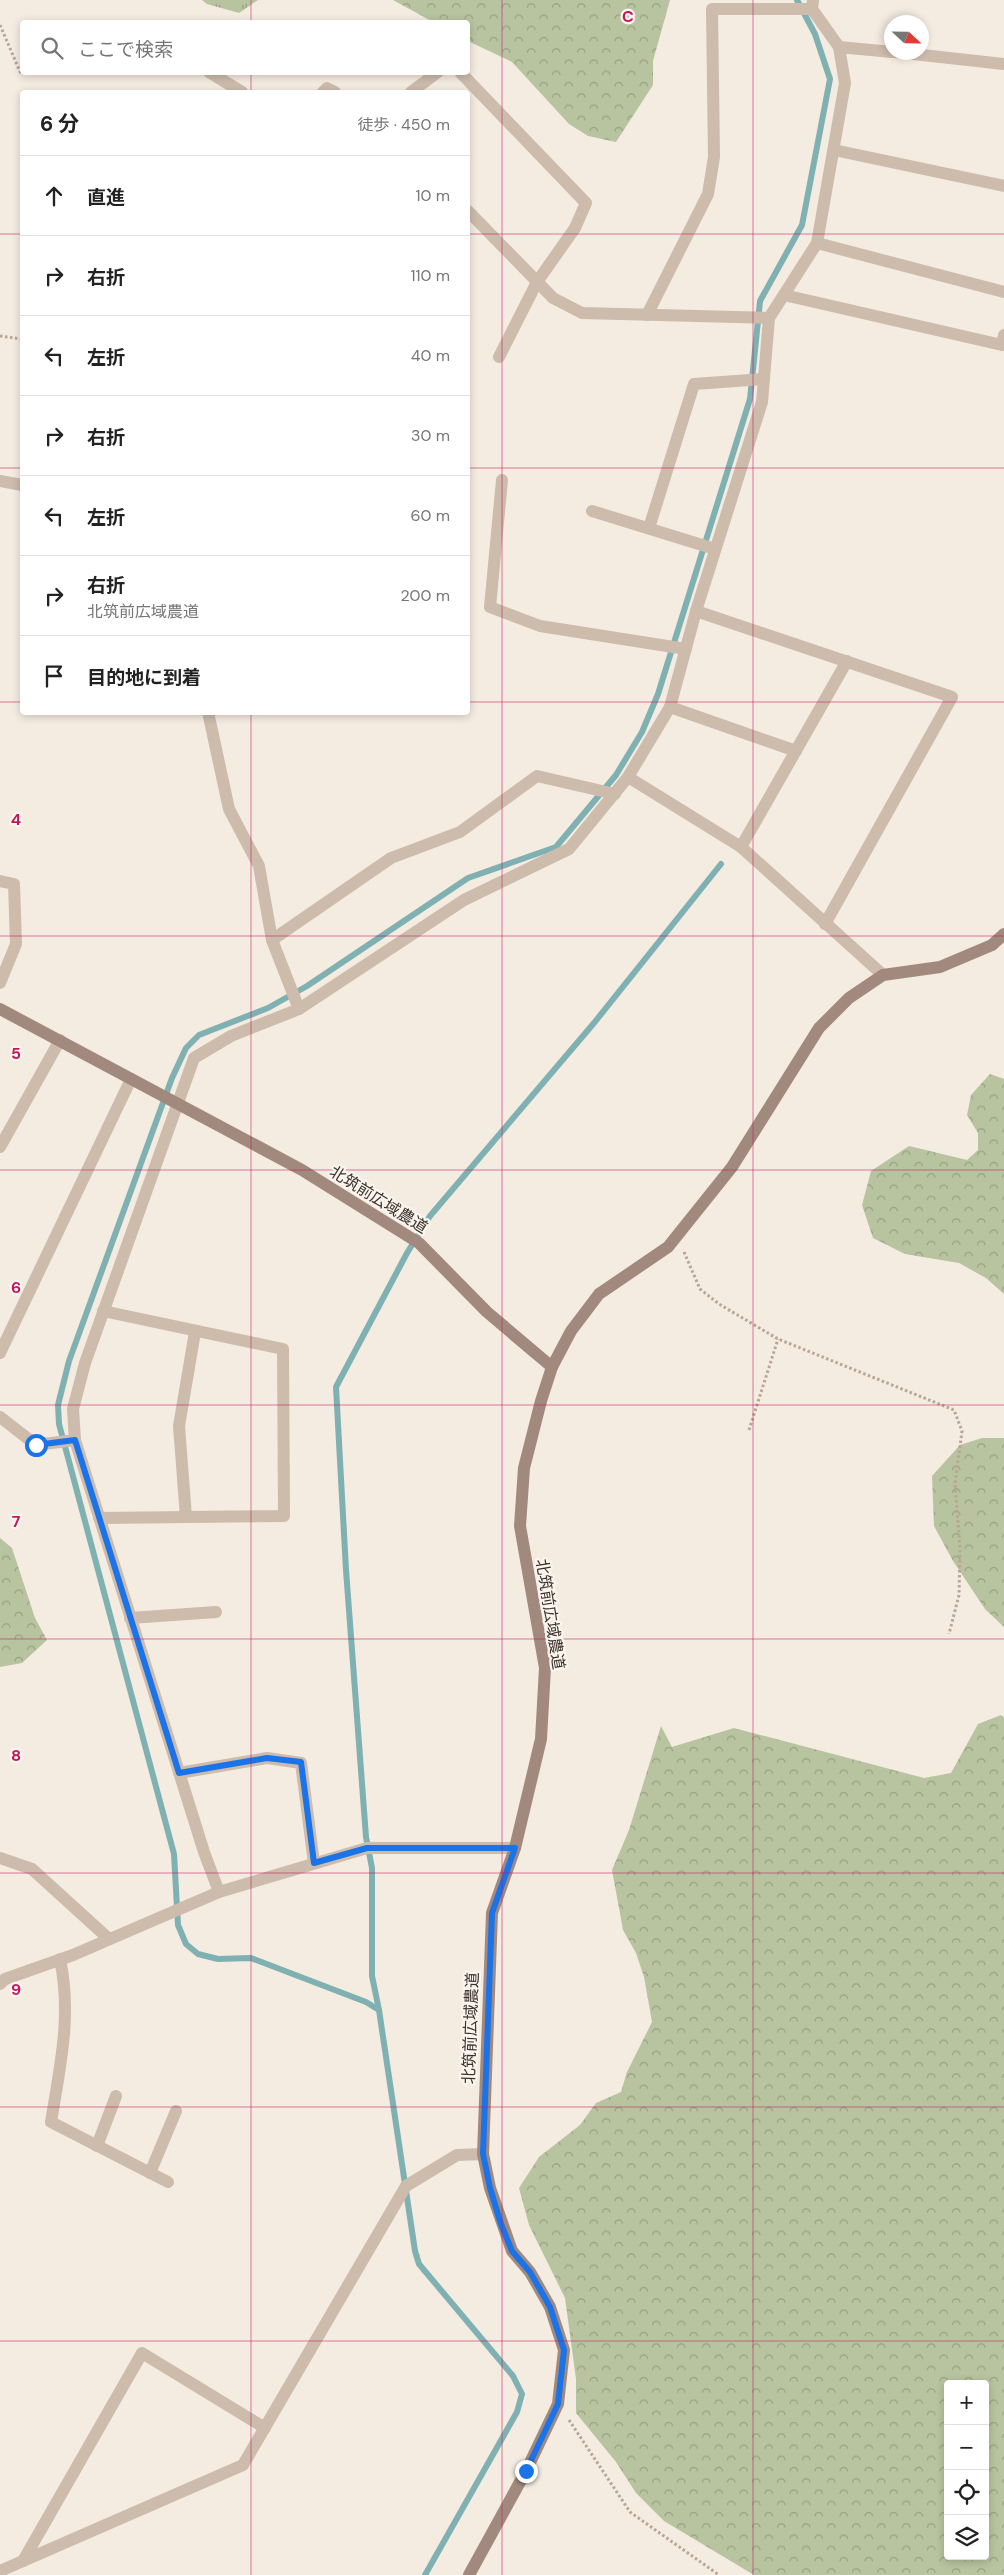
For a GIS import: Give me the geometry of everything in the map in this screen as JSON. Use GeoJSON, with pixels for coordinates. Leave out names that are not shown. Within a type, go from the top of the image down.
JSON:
{"type":"FeatureCollection","features":[{"type":"Feature","properties":{"kind":"street"},"geometry":{"type":"LineString","coordinates":[[218,1892],[75,1440],[73,1409],[85,1363],[194,1058],[230,1036],[299,1009],[464,900],[569,849],[628,777],[670,707],[696,611],[762,402],[769,318],[817,243],[845,83],[839,46],[812,4],[712,9],[714,158],[708,194],[647,315]]}},
{"type":"Feature","properties":{"kind":"street"},"geometry":{"type":"LineString","coordinates":[[839,46],[884,51]]}},
{"type":"Feature","properties":{"kind":"street"},"geometry":{"type":"LineString","coordinates":[[929,56],[1004,64]]}},
{"type":"Feature","properties":{"kind":"street"},"geometry":{"type":"LineString","coordinates":[[214,75],[239,90]]}},
{"type":"Feature","properties":{"kind":"street"},"geometry":{"type":"LineString","coordinates":[[414,90],[434,75]]}},
{"type":"Feature","properties":{"kind":"street"},"geometry":{"type":"LineString","coordinates":[[463,75],[586,204],[575,228],[537,282],[499,357]]}},
{"type":"Feature","properties":{"kind":"street"},"geometry":{"type":"LineString","coordinates":[[834,150],[1004,186]]}},
{"type":"Feature","properties":{"kind":"street"},"geometry":{"type":"LineString","coordinates":[[470,213],[553,298],[582,313],[769,318]]}},
{"type":"Feature","properties":{"kind":"street"},"geometry":{"type":"LineString","coordinates":[[817,243],[1004,292]]}},
{"type":"Feature","properties":{"kind":"street"},"geometry":{"type":"LineString","coordinates":[[784,295],[1002,345],[1004,336]]}},
{"type":"Feature","properties":{"kind":"street"},"geometry":{"type":"LineString","coordinates":[[649,528],[694,384],[764,379]]}},
{"type":"Feature","properties":{"kind":"street"},"geometry":{"type":"LineString","coordinates":[[502,480],[490,607],[540,626],[686,649]]}},
{"type":"Feature","properties":{"kind":"street"},"geometry":{"type":"LineString","coordinates":[[0,481],[20,486]]}},
{"type":"Feature","properties":{"kind":"street"},"geometry":{"type":"LineString","coordinates":[[592,512],[716,549]]}},
{"type":"Feature","properties":{"kind":"street"},"geometry":{"type":"LineString","coordinates":[[696,611],[952,697],[825,924]]}},
{"type":"Feature","properties":{"kind":"street"},"geometry":{"type":"LineString","coordinates":[[741,847],[847,661]]}},
{"type":"Feature","properties":{"kind":"street"},"geometry":{"type":"LineString","coordinates":[[670,707],[796,751]]}},
{"type":"Feature","properties":{"kind":"street"},"geometry":{"type":"LineString","coordinates":[[209,715],[229,809],[259,866],[272,940],[299,1009]]}},
{"type":"Feature","properties":{"kind":"street"},"geometry":{"type":"LineString","coordinates":[[272,940],[391,858],[460,832],[537,776],[615,794]]}},
{"type":"Feature","properties":{"kind":"street"},"geometry":{"type":"LineString","coordinates":[[628,777],[741,847],[883,975]]}},
{"type":"Feature","properties":{"kind":"street"},"geometry":{"type":"LineString","coordinates":[[0,881],[14,884],[16,944],[0,982]]}},
{"type":"Feature","properties":{"kind":"street"},"geometry":{"type":"LineString","coordinates":[[552,1368],[571,1331],[599,1294],[668,1247],[732,1167],[819,1028],[849,998],[883,975],[940,967],[992,945],[1004,934]]}},
{"type":"Feature","properties":{"kind":"street","name":"北筑前広域農道"},"geometry":{"type":"LineString","coordinates":[[0,1009],[302,1170],[419,1243],[487,1312],[552,1368],[524,1468],[520,1526],[545,1668],[541,1739],[515,1848],[492,1913],[483,2154],[490,2188],[512,2251],[530,2272],[550,2307],[564,2350],[558,2404],[526,2471],[469,2575]]}},
{"type":"Feature","properties":{"kind":"street"},"geometry":{"type":"LineString","coordinates":[[0,1147],[60,1040]]}},
{"type":"Feature","properties":{"kind":"street"},"geometry":{"type":"LineString","coordinates":[[0,1353],[131,1079]]}},
{"type":"Feature","properties":{"kind":"street"},"geometry":{"type":"LineString","coordinates":[[99,1518],[284,1516],[283,1349],[195,1332],[103,1311]]}},
{"type":"Feature","properties":{"kind":"street"},"geometry":{"type":"LineString","coordinates":[[186,1517],[179,1426],[195,1332]]}},
{"type":"Feature","properties":{"kind":"street"},"geometry":{"type":"LineString","coordinates":[[0,1417],[36,1445],[75,1440]]}},
{"type":"Feature","properties":{"kind":"street"},"geometry":{"type":"LineString","coordinates":[[130,1618],[216,1612]]}},
{"type":"Feature","properties":{"kind":"street"},"geometry":{"type":"LineString","coordinates":[[179,1773],[267,1758],[301,1762],[314,1863]]}},
{"type":"Feature","properties":{"kind":"street"},"geometry":{"type":"LineString","coordinates":[[0,1984],[5,1979],[109,1939],[218,1892],[367,1848],[515,1848]]}},
{"type":"Feature","properties":{"kind":"street"},"geometry":{"type":"LineString","coordinates":[[0,1858],[32,1869],[109,1939]]}},
{"type":"Feature","properties":{"kind":"street"},"geometry":{"type":"LineString","coordinates":[[60,1959],[66,1988],[66,2026],[52,2122],[168,2182]]}},
{"type":"Feature","properties":{"kind":"street"},"geometry":{"type":"LineString","coordinates":[[97,2146],[116,2096]]}},
{"type":"Feature","properties":{"kind":"street"},"geometry":{"type":"LineString","coordinates":[[150,2173],[176,2111]]}},
{"type":"Feature","properties":{"kind":"street"},"geometry":{"type":"LineString","coordinates":[[0,2571],[243,2465],[406,2186],[457,2155],[483,2154]]}},
{"type":"Feature","properties":{"kind":"street"},"geometry":{"type":"LineString","coordinates":[[23,2561],[142,2354],[265,2428]]}},
{"type":"Feature","properties":{"kind":"path"},"geometry":{"type":"LineString","coordinates":[[0,25],[20,70]]}},
{"type":"Feature","properties":{"kind":"path"},"geometry":{"type":"LineString","coordinates":[[0,336],[20,339]]}},
{"type":"Feature","properties":{"kind":"path"},"geometry":{"type":"LineString","coordinates":[[677,1235],[700,1288],[719,1304],[778,1340],[954,1410],[962,1431],[955,1484],[960,1548],[959,1595],[949,1634]]}},
{"type":"Feature","properties":{"kind":"path"},"geometry":{"type":"LineString","coordinates":[[749,1430],[778,1340]]}},
{"type":"Feature","properties":{"kind":"path"},"geometry":{"type":"LineString","coordinates":[[558,2404],[630,2512],[719,2575]]}},
{"type":"Feature","properties":{"kind":"green space"},"geometry":{"type":"Polygon","coordinates":[[[202,0],[258,0],[239,13],[207,4],[202,0]]]}},
{"type":"Feature","properties":{"kind":"green space"},"geometry":{"type":"Polygon","coordinates":[[[393,0],[670,0],[653,61],[653,85],[616,142],[588,136],[569,124],[512,62],[470,42],[470,20],[429,20],[393,0]]]}},
{"type":"Feature","properties":{"kind":"green space"},"geometry":{"type":"Polygon","coordinates":[[[990,1074],[1004,1079],[1004,1294],[986,1278],[959,1263],[905,1254],[873,1238],[862,1205],[871,1171],[909,1146],[967,1160],[978,1150],[978,1133],[967,1115],[971,1095],[990,1074]]]}},
{"type":"Feature","properties":{"kind":"green space"},"geometry":{"type":"Polygon","coordinates":[[[982,1438],[1004,1438],[1004,1627],[985,1609],[953,1561],[934,1526],[932,1476],[960,1445],[982,1438]]]}},
{"type":"Feature","properties":{"kind":"green space"},"geometry":{"type":"Polygon","coordinates":[[[0,1538],[12,1548],[35,1618],[47,1640],[22,1663],[0,1667],[0,1538]]]}},
{"type":"Feature","properties":{"kind":"green space"},"geometry":{"type":"Polygon","coordinates":[[[1001,1715],[1004,1718],[1004,2575],[754,2575],[664,2521],[636,2493],[616,2462],[576,2413],[576,2379],[565,2298],[529,2225],[519,2188],[539,2157],[580,2125],[596,2103],[621,2092],[627,2072],[652,2022],[644,1977],[636,1953],[623,1930],[612,1870],[629,1830],[661,1726],[672,1747],[734,1728],[924,1778],[951,1773],[978,1724],[1001,1715]]]}},
{"type":"Feature","properties":{"kind":"waterway"},"geometry":{"type":"LineString","coordinates":[[425,2575],[517,2412],[522,2394],[513,2376],[419,2264],[415,2251],[379,2010],[366,2002],[251,1958],[218,1959],[198,1954],[186,1944],[178,1925],[174,1854],[59,1424],[58,1405],[69,1361],[172,1078],[186,1048],[199,1035],[268,1008],[307,986],[468,878],[556,847],[616,775],[642,732],[658,694],[750,399],[760,301],[802,225],[830,79],[815,34],[797,0]]}},
{"type":"Feature","properties":{"kind":"waterway"},"geometry":{"type":"LineString","coordinates":[[379,2010],[372,1976],[372,1868],[366,1837],[346,1570],[336,1387],[407,1253],[430,1216],[594,1023],[721,864]]}},
{"type":"Feature","properties":{"kind":"route"},"geometry":{"type":"LineString","coordinates":[[36,1445],[75,1440],[179,1773],[267,1758],[301,1762],[314,1863],[367,1848],[515,1848],[492,1913],[488,1978],[488,2032],[483,2154],[490,2188],[512,2251],[530,2272],[550,2307],[564,2350],[558,2404],[526,2471]]}}]}
